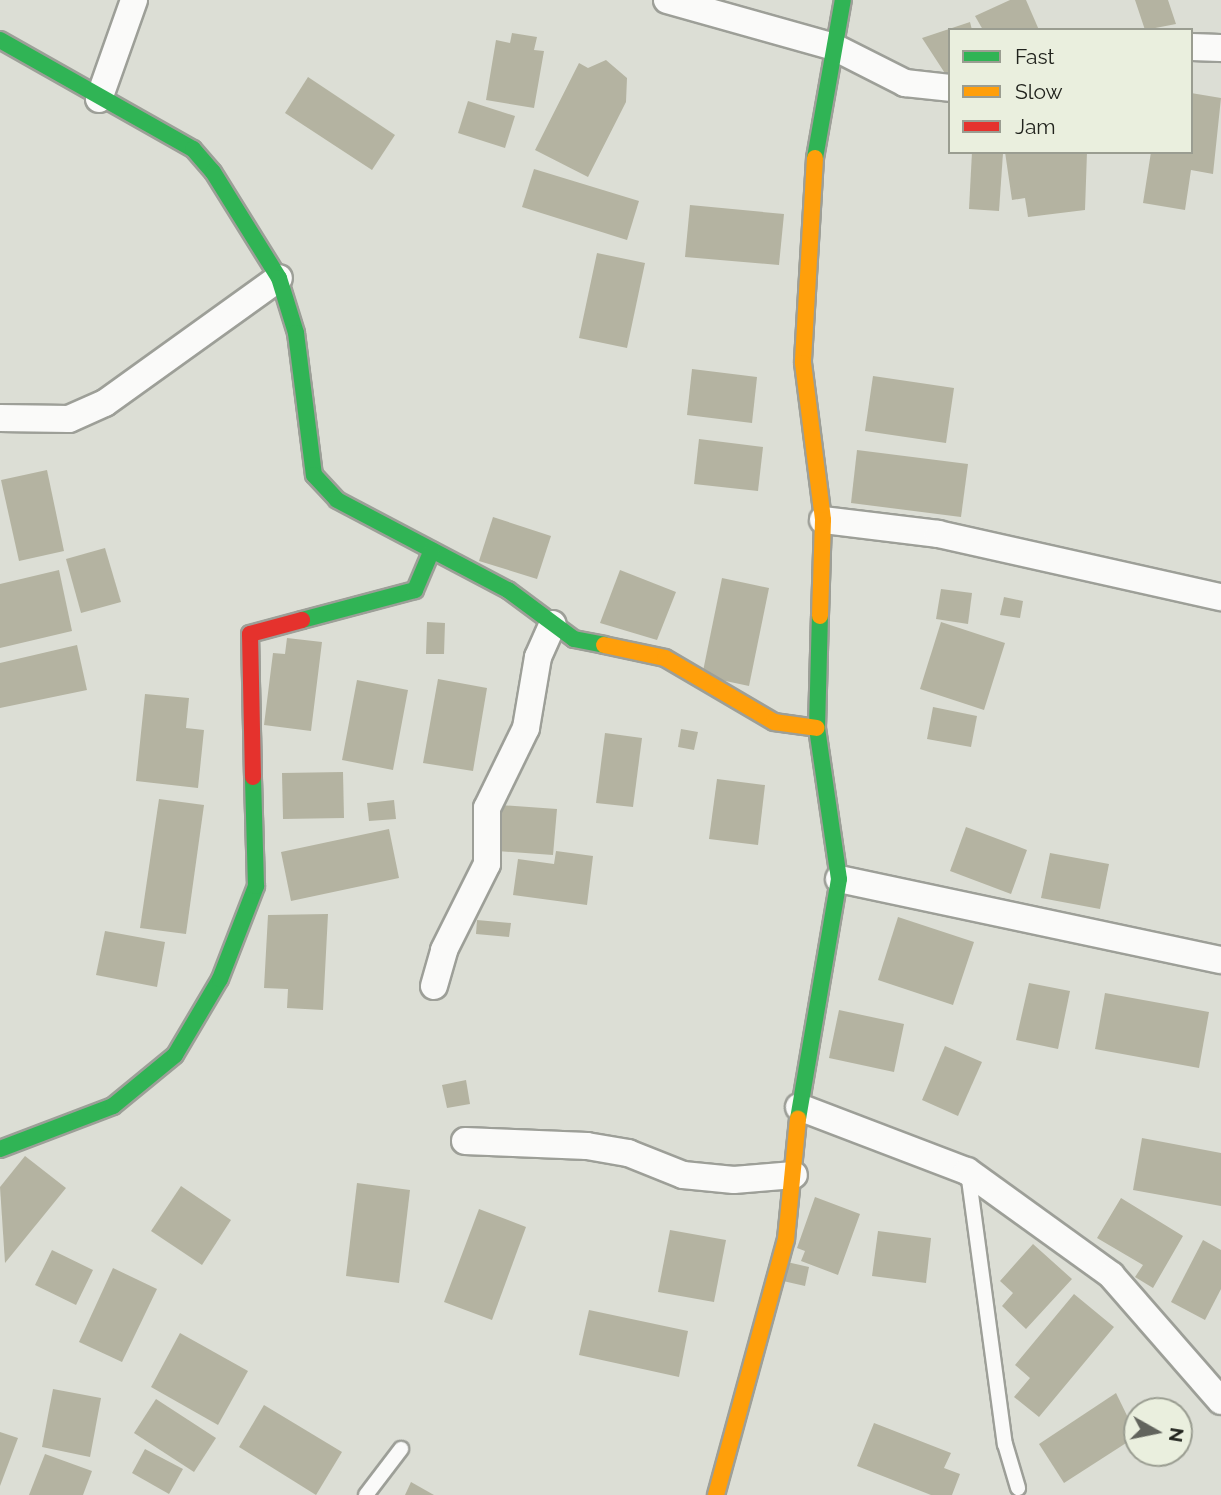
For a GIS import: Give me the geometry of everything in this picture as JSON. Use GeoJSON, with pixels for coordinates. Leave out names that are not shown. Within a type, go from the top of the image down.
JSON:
{"type":"FeatureCollection","features":[{"type":"Feature","properties":{"kind":"street"},"geometry":{"type":"LineString","coordinates":[[99,99],[134,0]]}},
{"type":"Feature","properties":{"kind":"street"},"geometry":{"type":"LineString","coordinates":[[667,0],[834,47],[905,83],[948,88]]}},
{"type":"Feature","properties":{"kind":"street"},"geometry":{"type":"LineString","coordinates":[[716,1495],[786,1238],[799,1107],[839,879],[817,728],[823,520],[803,362],[816,148],[843,0]]}},
{"type":"Feature","properties":{"kind":"street"},"geometry":{"type":"LineString","coordinates":[[0,40],[99,99],[193,149],[279,278],[296,333],[314,475],[337,500],[508,590],[553,624],[587,644],[685,666],[774,722],[817,728]]}},
{"type":"Feature","properties":{"kind":"street"},"geometry":{"type":"LineString","coordinates":[[1193,47],[1221,48]]}},
{"type":"Feature","properties":{"kind":"street"},"geometry":{"type":"LineString","coordinates":[[0,418],[69,419],[105,402],[279,278]]}},
{"type":"Feature","properties":{"kind":"street"},"geometry":{"type":"LineString","coordinates":[[823,520],[938,534],[1221,597]]}},
{"type":"Feature","properties":{"kind":"street"},"geometry":{"type":"LineString","coordinates":[[0,1149],[52,1124],[113,1107],[175,1055],[220,979],[256,886],[250,634],[415,590],[432,550]]}},
{"type":"Feature","properties":{"kind":"street"},"geometry":{"type":"LineString","coordinates":[[434,986],[444,950],[487,864],[487,808],[526,728],[538,657],[553,624]]}},
{"type":"Feature","properties":{"kind":"street"},"geometry":{"type":"LineString","coordinates":[[839,879],[1221,960]]}},
{"type":"Feature","properties":{"kind":"street"},"geometry":{"type":"LineString","coordinates":[[799,1107],[968,1171],[1111,1275],[1221,1401]]}},
{"type":"Feature","properties":{"kind":"street"},"geometry":{"type":"LineString","coordinates":[[465,1141],[587,1146],[628,1153],[683,1175],[734,1181],[794,1175]]}},
{"type":"Feature","properties":{"kind":"lane"},"geometry":{"type":"LineString","coordinates":[[968,1171],[1004,1444],[1018,1488]]}},
{"type":"Feature","properties":{"kind":"lane"},"geometry":{"type":"LineString","coordinates":[[366,1495],[401,1448]]}},
{"type":"Feature","properties":{"kind":"building"},"geometry":{"type":"Polygon","coordinates":[[[1010,0],[1026,0],[1038,28],[982,28],[975,16],[1010,0]]]}},
{"type":"Feature","properties":{"kind":"building"},"geometry":{"type":"Polygon","coordinates":[[[1135,0],[1168,0],[1176,24],[1144,28],[1135,0]]]}},
{"type":"Feature","properties":{"kind":"building"},"geometry":{"type":"Polygon","coordinates":[[[970,22],[972,28],[952,28],[970,22]]]}},
{"type":"Feature","properties":{"kind":"building"},"geometry":{"type":"Polygon","coordinates":[[[948,29],[948,78],[922,38],[948,29]]]}},
{"type":"Feature","properties":{"kind":"building"},"geometry":{"type":"Polygon","coordinates":[[[512,33],[537,37],[534,50],[544,51],[534,108],[486,100],[496,40],[510,43],[512,33]]]}},
{"type":"Feature","properties":{"kind":"building"},"geometry":{"type":"Polygon","coordinates":[[[606,60],[627,78],[626,102],[588,177],[535,150],[579,63],[588,68],[606,60]]]}},
{"type":"Feature","properties":{"kind":"building"},"geometry":{"type":"Polygon","coordinates":[[[308,77],[395,135],[372,170],[285,113],[308,77]]]}},
{"type":"Feature","properties":{"kind":"building"},"geometry":{"type":"Polygon","coordinates":[[[1193,93],[1221,98],[1213,174],[1191,170],[1185,210],[1143,203],[1151,154],[1193,154],[1193,93]]]}},
{"type":"Feature","properties":{"kind":"building"},"geometry":{"type":"Polygon","coordinates":[[[468,101],[515,116],[505,148],[458,133],[468,101]]]}},
{"type":"Feature","properties":{"kind":"building"},"geometry":{"type":"Polygon","coordinates":[[[972,154],[1003,154],[999,211],[969,209],[972,154]]]}},
{"type":"Feature","properties":{"kind":"building"},"geometry":{"type":"Polygon","coordinates":[[[1005,154],[1087,154],[1085,210],[1028,217],[1025,198],[1012,200],[1005,154]]]}},
{"type":"Feature","properties":{"kind":"building"},"geometry":{"type":"Polygon","coordinates":[[[534,169],[639,201],[627,240],[522,207],[534,169]]]}},
{"type":"Feature","properties":{"kind":"building"},"geometry":{"type":"Polygon","coordinates":[[[690,205],[784,214],[779,265],[685,257],[690,205]]]}},
{"type":"Feature","properties":{"kind":"building"},"geometry":{"type":"Polygon","coordinates":[[[597,253],[645,263],[627,348],[579,338],[597,253]]]}},
{"type":"Feature","properties":{"kind":"building"},"geometry":{"type":"Polygon","coordinates":[[[692,369],[757,377],[752,423],[687,415],[692,369]]]}},
{"type":"Feature","properties":{"kind":"building"},"geometry":{"type":"Polygon","coordinates":[[[873,376],[954,388],[946,443],[865,431],[873,376]]]}},
{"type":"Feature","properties":{"kind":"building"},"geometry":{"type":"Polygon","coordinates":[[[699,439],[763,447],[758,491],[694,484],[699,439]]]}},
{"type":"Feature","properties":{"kind":"building"},"geometry":{"type":"Polygon","coordinates":[[[857,450],[968,464],[961,517],[851,503],[857,450]]]}},
{"type":"Feature","properties":{"kind":"building"},"geometry":{"type":"Polygon","coordinates":[[[47,470],[64,551],[19,561],[1,480],[47,470]]]}},
{"type":"Feature","properties":{"kind":"building"},"geometry":{"type":"Polygon","coordinates":[[[493,517],[551,536],[537,579],[479,561],[493,517]]]}},
{"type":"Feature","properties":{"kind":"building"},"geometry":{"type":"Polygon","coordinates":[[[105,548],[121,602],[81,613],[66,559],[105,548]]]}},
{"type":"Feature","properties":{"kind":"building"},"geometry":{"type":"Polygon","coordinates":[[[59,570],[72,631],[0,648],[0,584],[59,570]]]}},
{"type":"Feature","properties":{"kind":"building"},"geometry":{"type":"Polygon","coordinates":[[[620,570],[676,592],[657,640],[600,623],[620,570]]]}},
{"type":"Feature","properties":{"kind":"building"},"geometry":{"type":"Polygon","coordinates":[[[722,578],[769,588],[749,686],[702,676],[722,578]]]}},
{"type":"Feature","properties":{"kind":"building"},"geometry":{"type":"Polygon","coordinates":[[[941,589],[972,593],[968,624],[936,619],[941,589]]]}},
{"type":"Feature","properties":{"kind":"building"},"geometry":{"type":"Polygon","coordinates":[[[1004,597],[1023,601],[1020,618],[1000,615],[1004,597]]]}},
{"type":"Feature","properties":{"kind":"building"},"geometry":{"type":"Polygon","coordinates":[[[427,622],[445,623],[444,654],[426,654],[427,622]]]}},
{"type":"Feature","properties":{"kind":"building"},"geometry":{"type":"Polygon","coordinates":[[[941,622],[1005,643],[984,710],[920,689],[941,622]]]}},
{"type":"Feature","properties":{"kind":"building"},"geometry":{"type":"Polygon","coordinates":[[[287,638],[322,642],[311,731],[264,725],[273,653],[285,654],[287,638]]]}},
{"type":"Feature","properties":{"kind":"building"},"geometry":{"type":"Polygon","coordinates":[[[77,645],[87,690],[0,708],[0,663],[77,645]]]}},
{"type":"Feature","properties":{"kind":"building"},"geometry":{"type":"Polygon","coordinates":[[[438,679],[487,688],[473,771],[423,763],[438,679]]]}},
{"type":"Feature","properties":{"kind":"building"},"geometry":{"type":"Polygon","coordinates":[[[357,680],[408,690],[393,770],[342,760],[357,680]]]}},
{"type":"Feature","properties":{"kind":"building"},"geometry":{"type":"Polygon","coordinates":[[[145,694],[189,698],[186,728],[204,730],[198,788],[136,781],[145,694]]]}},
{"type":"Feature","properties":{"kind":"building"},"geometry":{"type":"Polygon","coordinates":[[[933,707],[977,716],[971,747],[927,739],[933,707]]]}},
{"type":"Feature","properties":{"kind":"building"},"geometry":{"type":"Polygon","coordinates":[[[681,729],[698,732],[694,750],[678,747],[681,729]]]}},
{"type":"Feature","properties":{"kind":"building"},"geometry":{"type":"Polygon","coordinates":[[[605,733],[642,738],[633,807],[596,803],[605,733]]]}},
{"type":"Feature","properties":{"kind":"building"},"geometry":{"type":"Polygon","coordinates":[[[343,772],[344,818],[283,819],[282,773],[343,772]]]}},
{"type":"Feature","properties":{"kind":"building"},"geometry":{"type":"Polygon","coordinates":[[[717,779],[765,785],[758,845],[709,839],[717,779]]]}},
{"type":"Feature","properties":{"kind":"building"},"geometry":{"type":"Polygon","coordinates":[[[159,799],[204,805],[186,934],[140,928],[159,799]]]}},
{"type":"Feature","properties":{"kind":"building"},"geometry":{"type":"Polygon","coordinates":[[[394,800],[396,819],[369,821],[367,803],[394,800]]]}},
{"type":"Feature","properties":{"kind":"building"},"geometry":{"type":"Polygon","coordinates":[[[500,805],[557,809],[553,855],[497,851],[500,805]]]}},
{"type":"Feature","properties":{"kind":"building"},"geometry":{"type":"Polygon","coordinates":[[[966,827],[1027,850],[1011,894],[950,871],[966,827]]]}},
{"type":"Feature","properties":{"kind":"building"},"geometry":{"type":"Polygon","coordinates":[[[389,829],[399,878],[291,901],[281,852],[389,829]]]}},
{"type":"Feature","properties":{"kind":"building"},"geometry":{"type":"Polygon","coordinates":[[[556,851],[593,856],[587,905],[513,895],[518,859],[554,864],[556,851]]]}},
{"type":"Feature","properties":{"kind":"building"},"geometry":{"type":"Polygon","coordinates":[[[1050,853],[1109,864],[1100,909],[1041,898],[1050,853]]]}},
{"type":"Feature","properties":{"kind":"building"},"geometry":{"type":"Polygon","coordinates":[[[328,914],[323,1010],[287,1008],[288,989],[264,988],[268,915],[328,914]]]}},
{"type":"Feature","properties":{"kind":"building"},"geometry":{"type":"Polygon","coordinates":[[[898,917],[974,942],[953,1005],[878,980],[898,917]]]}},
{"type":"Feature","properties":{"kind":"building"},"geometry":{"type":"Polygon","coordinates":[[[477,920],[511,923],[509,937],[476,934],[477,920]]]}},
{"type":"Feature","properties":{"kind":"building"},"geometry":{"type":"Polygon","coordinates":[[[105,931],[165,942],[157,987],[96,975],[105,931]]]}},
{"type":"Feature","properties":{"kind":"building"},"geometry":{"type":"Polygon","coordinates":[[[1029,983],[1070,991],[1058,1049],[1016,1040],[1029,983]]]}},
{"type":"Feature","properties":{"kind":"building"},"geometry":{"type":"Polygon","coordinates":[[[1105,993],[1209,1012],[1199,1068],[1095,1049],[1105,993]]]}},
{"type":"Feature","properties":{"kind":"building"},"geometry":{"type":"Polygon","coordinates":[[[839,1010],[904,1024],[894,1072],[829,1058],[839,1010]]]}},
{"type":"Feature","properties":{"kind":"building"},"geometry":{"type":"Polygon","coordinates":[[[945,1046],[982,1062],[958,1116],[922,1100],[945,1046]]]}},
{"type":"Feature","properties":{"kind":"building"},"geometry":{"type":"Polygon","coordinates":[[[466,1080],[470,1104],[447,1108],[442,1085],[466,1080]]]}},
{"type":"Feature","properties":{"kind":"building"},"geometry":{"type":"Polygon","coordinates":[[[1142,1138],[1221,1153],[1221,1206],[1133,1190],[1142,1138]]]}},
{"type":"Feature","properties":{"kind":"building"},"geometry":{"type":"Polygon","coordinates":[[[25,1156],[66,1188],[5,1263],[0,1187],[25,1156]]]}},
{"type":"Feature","properties":{"kind":"building"},"geometry":{"type":"Polygon","coordinates":[[[357,1183],[410,1190],[399,1283],[346,1276],[357,1183]]]}},
{"type":"Feature","properties":{"kind":"building"},"geometry":{"type":"Polygon","coordinates":[[[181,1186],[231,1220],[202,1265],[151,1231],[181,1186]]]}},
{"type":"Feature","properties":{"kind":"building"},"geometry":{"type":"Polygon","coordinates":[[[815,1197],[860,1214],[838,1275],[801,1261],[805,1251],[797,1248],[815,1197]]]}},
{"type":"Feature","properties":{"kind":"building"},"geometry":{"type":"Polygon","coordinates":[[[1121,1198],[1183,1236],[1153,1288],[1135,1277],[1143,1265],[1097,1238],[1121,1198]]]}},
{"type":"Feature","properties":{"kind":"building"},"geometry":{"type":"Polygon","coordinates":[[[479,1209],[526,1227],[492,1320],[444,1302],[479,1209]]]}},
{"type":"Feature","properties":{"kind":"building"},"geometry":{"type":"Polygon","coordinates":[[[670,1230],[726,1240],[714,1302],[658,1292],[670,1230]]]}},
{"type":"Feature","properties":{"kind":"building"},"geometry":{"type":"Polygon","coordinates":[[[878,1231],[931,1238],[926,1283],[872,1276],[878,1231]]]}},
{"type":"Feature","properties":{"kind":"building"},"geometry":{"type":"Polygon","coordinates":[[[1203,1240],[1221,1250],[1221,1289],[1205,1320],[1171,1302],[1203,1240]]]}},
{"type":"Feature","properties":{"kind":"building"},"geometry":{"type":"Polygon","coordinates":[[[1033,1244],[1072,1279],[1026,1329],[1002,1306],[1013,1293],[1000,1281],[1033,1244]]]}},
{"type":"Feature","properties":{"kind":"building"},"geometry":{"type":"Polygon","coordinates":[[[52,1250],[93,1270],[76,1305],[35,1285],[52,1250]]]}},
{"type":"Feature","properties":{"kind":"building"},"geometry":{"type":"Polygon","coordinates":[[[787,1262],[809,1267],[805,1286],[783,1281],[787,1262]]]}},
{"type":"Feature","properties":{"kind":"building"},"geometry":{"type":"Polygon","coordinates":[[[113,1268],[157,1289],[122,1362],[79,1342],[113,1268]]]}},
{"type":"Feature","properties":{"kind":"building"},"geometry":{"type":"Polygon","coordinates":[[[1074,1294],[1114,1327],[1039,1417],[1014,1397],[1030,1378],[1015,1365],[1074,1294]]]}},
{"type":"Feature","properties":{"kind":"building"},"geometry":{"type":"Polygon","coordinates":[[[589,1310],[688,1331],[679,1377],[579,1355],[589,1310]]]}},
{"type":"Feature","properties":{"kind":"building"},"geometry":{"type":"Polygon","coordinates":[[[180,1333],[248,1371],[218,1425],[151,1387],[180,1333]]]}},
{"type":"Feature","properties":{"kind":"building"},"geometry":{"type":"Polygon","coordinates":[[[53,1389],[101,1398],[90,1457],[42,1447],[53,1389]]]}},
{"type":"Feature","properties":{"kind":"building"},"geometry":{"type":"Polygon","coordinates":[[[1116,1393],[1123,1407],[1123,1445],[1064,1483],[1039,1444],[1116,1393]]]}},
{"type":"Feature","properties":{"kind":"building"},"geometry":{"type":"Polygon","coordinates":[[[156,1399],[216,1438],[194,1472],[134,1433],[156,1399]]]}},
{"type":"Feature","properties":{"kind":"building"},"geometry":{"type":"Polygon","coordinates":[[[264,1405],[342,1452],[316,1495],[239,1447],[264,1405]]]}},
{"type":"Feature","properties":{"kind":"building"},"geometry":{"type":"Polygon","coordinates":[[[874,1423],[951,1453],[944,1468],[960,1474],[952,1495],[931,1495],[857,1466],[874,1423]]]}},
{"type":"Feature","properties":{"kind":"building"},"geometry":{"type":"Polygon","coordinates":[[[0,1432],[18,1438],[0,1486],[0,1432]]]}},
{"type":"Feature","properties":{"kind":"building"},"geometry":{"type":"Polygon","coordinates":[[[145,1449],[183,1469],[169,1494],[132,1473],[145,1449]]]}},
{"type":"Feature","properties":{"kind":"building"},"geometry":{"type":"Polygon","coordinates":[[[45,1454],[92,1471],[83,1495],[29,1495],[45,1454]]]}},
{"type":"Feature","properties":{"kind":"building"},"geometry":{"type":"Polygon","coordinates":[[[411,1482],[434,1495],[405,1495],[411,1482]]]}},
{"type":"Feature","properties":{"kind":"traffic: fast"},"geometry":{"type":"LineString","coordinates":[[815,158],[843,0]]}},
{"type":"Feature","properties":{"kind":"traffic: fast"},"geometry":{"type":"LineString","coordinates":[[0,40],[193,149],[213,172],[279,278],[296,333],[314,475],[337,500],[508,590],[574,639],[604,645]]}},
{"type":"Feature","properties":{"kind":"traffic: fast"},"geometry":{"type":"LineString","coordinates":[[302,620],[415,590],[432,550]]}},
{"type":"Feature","properties":{"kind":"traffic: fast"},"geometry":{"type":"LineString","coordinates":[[798,1119],[839,879],[817,728],[820,616]]}},
{"type":"Feature","properties":{"kind":"traffic: fast"},"geometry":{"type":"LineString","coordinates":[[0,1149],[113,1106],[175,1055],[220,979],[256,886],[253,777]]}},
{"type":"Feature","properties":{"kind":"traffic: slow"},"geometry":{"type":"LineString","coordinates":[[815,158],[803,363],[823,520],[820,616]]}},
{"type":"Feature","properties":{"kind":"traffic: slow"},"geometry":{"type":"LineString","coordinates":[[604,645],[665,658],[774,722],[817,728]]}},
{"type":"Feature","properties":{"kind":"traffic: slow"},"geometry":{"type":"LineString","coordinates":[[716,1495],[786,1239],[798,1119]]}},
{"type":"Feature","properties":{"kind":"traffic: jam"},"geometry":{"type":"LineString","coordinates":[[253,777],[250,634],[302,620]]}}]}
